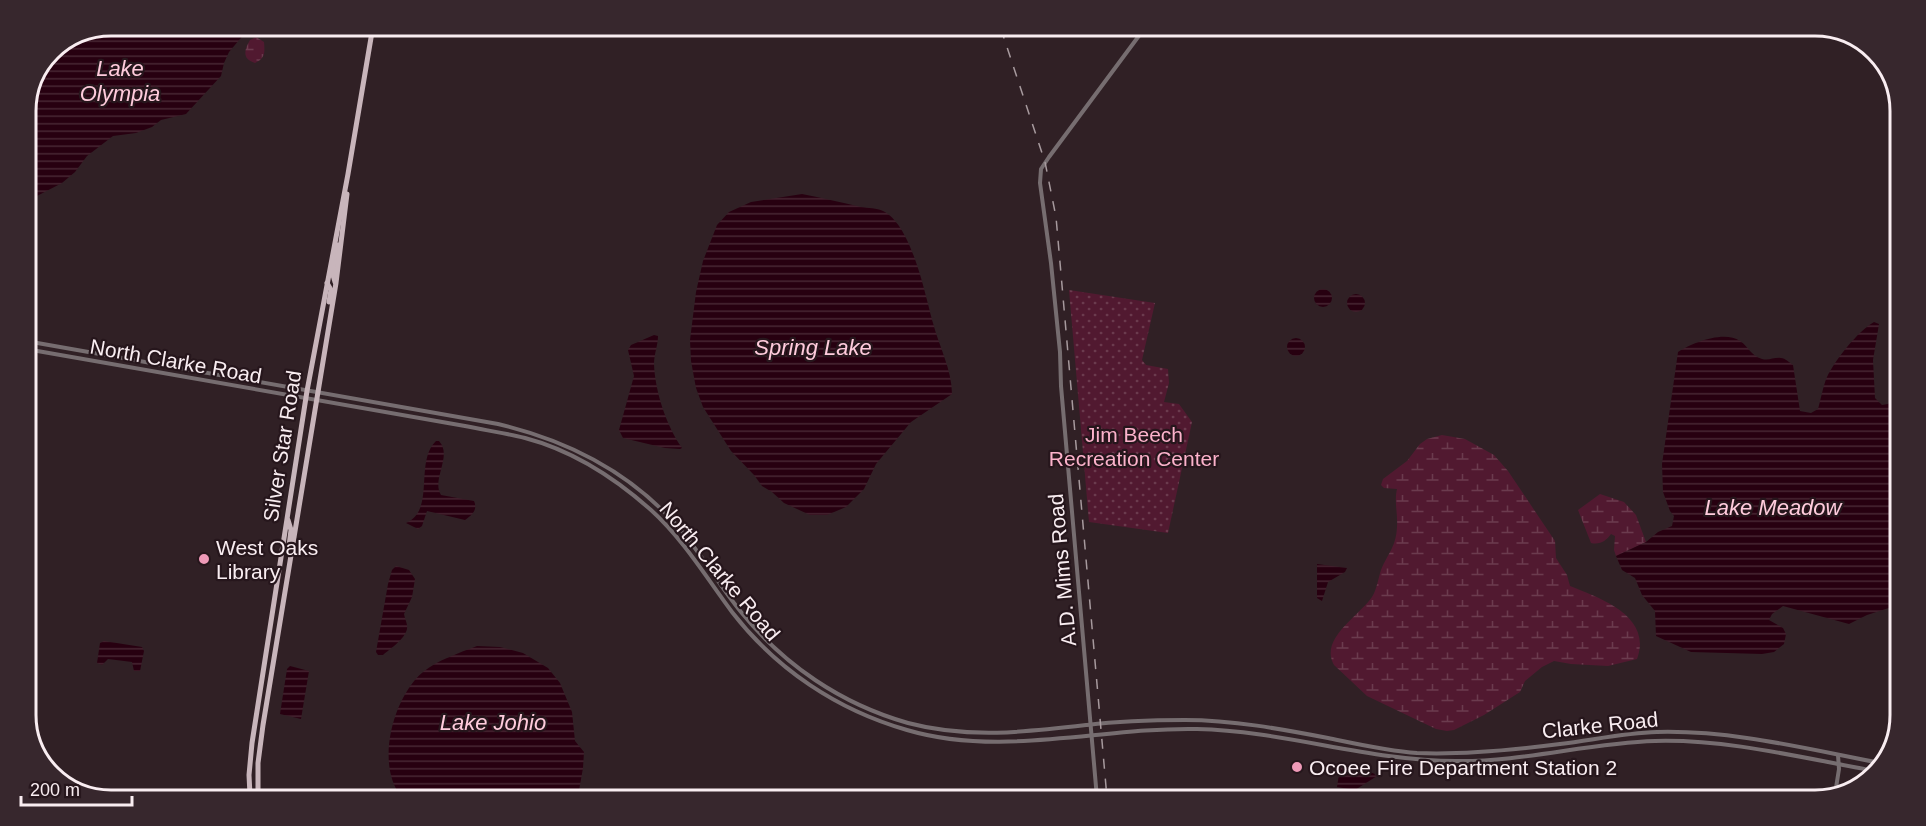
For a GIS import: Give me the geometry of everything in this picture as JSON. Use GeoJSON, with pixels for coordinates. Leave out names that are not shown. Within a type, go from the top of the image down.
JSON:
{"type":"FeatureCollection","features":[{"type":"Feature","properties":{"kind":"main road","name":"Silver Star Road"},"geometry":{"type":"LineString","coordinates":[[250,790],[249,775],[256,723],[306,391],[348,174],[371,36]]}},
{"type":"Feature","properties":{"kind":"main road","name":"Silver Star Road"},"geometry":{"type":"LineString","coordinates":[[258,790],[258,763],[263,725],[336,283],[346,211],[348,174]]}},
{"type":"Feature","properties":{"kind":"main road"},"geometry":{"type":"LineString","coordinates":[[336,283],[333,275],[338,244],[337,231]]}},
{"type":"Feature","properties":{"kind":"main road"},"geometry":{"type":"LineString","coordinates":[[327,282],[331,290],[326,321],[328,330]]}},
{"type":"Feature","properties":{"kind":"main road"},"geometry":{"type":"LineString","coordinates":[[285,589],[283,585],[291,530],[288,519]]}},
{"type":"Feature","properties":{"kind":"main road"},"geometry":{"type":"LineString","coordinates":[[263,725],[261,711],[268,673],[264,671]]}},
{"type":"Feature","properties":{"kind":"main road"},"geometry":{"type":"LineString","coordinates":[[256,723],[260,733],[254,776],[257,784]]}},
{"type":"Feature","properties":{"kind":"street","name":"A.D. Mims Road"},"geometry":{"type":"LineString","coordinates":[[1096,790],[1060,386],[1060,352],[1046,216],[1040,183],[1041,169],[1139,36]]}},
{"type":"Feature","properties":{"kind":"street","name":"North Clarke Road"},"geometry":{"type":"LineString","coordinates":[[36,343],[498,424],[547,438],[590,457],[614,472],[637,488],[673,520],[740,610],[776,650],[814,680],[858,705],[911,724],[965,733],[1012,733],[1090,725],[1187,720],[1234,722],[1392,750]]}},
{"type":"Feature","properties":{"kind":"street","name":"North Clarke Road"},"geometry":{"type":"LineString","coordinates":[[36,352],[526,438],[584,463],[611,478],[667,526],[739,620],[766,651],[804,681],[841,705],[912,732],[971,741],[1014,741],[1153,730],[1225,730],[1390,757]]}},
{"type":"Feature","properties":{"kind":"street"},"geometry":{"type":"LineString","coordinates":[[216,383],[218,376]]}},
{"type":"Feature","properties":{"kind":"street","name":"Clarke Road"},"geometry":{"type":"LineString","coordinates":[[1392,750],[1414,753],[1480,752],[1563,744],[1620,734],[1669,732],[1763,740],[1873,762]]}},
{"type":"Feature","properties":{"kind":"street","name":"Clarke Road"},"geometry":{"type":"LineString","coordinates":[[1390,757],[1458,762],[1653,741],[1686,741],[1757,748],[1866,769]]}},
{"type":"Feature","properties":{"kind":"street"},"geometry":{"type":"LineString","coordinates":[[1835,787],[1838,755]]}},
{"type":"Feature","properties":{"kind":"green space"},"geometry":{"type":"Polygon","coordinates":[[[256,37],[264,42],[264,55],[255,63],[245,54],[250,40],[256,37]]]}},
{"type":"Feature","properties":{"kind":"green space","name":"Jim Beech Recreation Center"},"geometry":{"type":"Polygon","coordinates":[[[1069,290],[1155,303],[1142,360],[1146,365],[1168,369],[1169,383],[1164,402],[1179,404],[1192,422],[1168,533],[1089,522],[1069,290]]]}},
{"type":"Feature","properties":{"kind":"green space"},"geometry":{"type":"Polygon","coordinates":[[[1442,435],[1465,439],[1494,455],[1508,471],[1555,541],[1556,558],[1567,575],[1570,586],[1609,603],[1631,620],[1640,644],[1637,659],[1608,666],[1554,661],[1542,667],[1525,681],[1520,692],[1484,715],[1454,730],[1447,731],[1436,729],[1367,696],[1334,665],[1331,655],[1336,637],[1372,597],[1395,540],[1397,489],[1384,488],[1381,485],[1383,479],[1407,461],[1420,444],[1427,439],[1442,435]]]}},
{"type":"Feature","properties":{"kind":"green space"},"geometry":{"type":"Polygon","coordinates":[[[1600,494],[1624,502],[1636,515],[1646,542],[1616,556],[1615,536],[1611,534],[1602,542],[1591,543],[1578,510],[1600,494]]]}},
{"type":"Feature","properties":{"kind":"water","name":"Lake Olympia"},"geometry":{"type":"Polygon","coordinates":[[[111,36],[243,36],[229,52],[221,76],[186,114],[161,120],[152,127],[136,133],[113,136],[87,156],[75,172],[62,183],[36,196],[36,106],[44,78],[62,55],[87,40],[111,36]]]}},
{"type":"Feature","properties":{"kind":"water","name":"Spring Lake"},"geometry":{"type":"Polygon","coordinates":[[[802,194],[878,209],[893,219],[902,230],[916,262],[948,367],[952,394],[911,422],[876,464],[864,489],[846,507],[827,515],[810,515],[784,503],[762,486],[731,451],[703,407],[696,388],[691,361],[690,340],[696,292],[703,261],[717,225],[729,212],[751,202],[802,194]]]}},
{"type":"Feature","properties":{"kind":"water"},"geometry":{"type":"Polygon","coordinates":[[[1323,289],[1329,292],[1332,298],[1329,304],[1323,307],[1317,304],[1314,298],[1317,292],[1323,289]]]}},
{"type":"Feature","properties":{"kind":"water"},"geometry":{"type":"Polygon","coordinates":[[[1356,294],[1362,297],[1365,303],[1362,309],[1356,312],[1350,309],[1347,303],[1350,297],[1356,294]]]}},
{"type":"Feature","properties":{"kind":"water","name":"Lake Meadow"},"geometry":{"type":"Polygon","coordinates":[[[1874,322],[1879,324],[1873,360],[1875,398],[1882,405],[1890,402],[1890,608],[1849,624],[1783,606],[1772,614],[1769,620],[1783,628],[1786,634],[1784,644],[1774,652],[1762,654],[1691,652],[1656,636],[1655,611],[1642,595],[1635,578],[1622,570],[1616,556],[1646,542],[1658,532],[1672,526],[1674,516],[1663,492],[1662,464],[1678,352],[1708,339],[1726,337],[1740,341],[1758,358],[1784,359],[1793,365],[1800,411],[1811,413],[1818,409],[1826,381],[1835,362],[1874,322]]]}},
{"type":"Feature","properties":{"kind":"water"},"geometry":{"type":"Polygon","coordinates":[[[654,335],[658,336],[654,364],[662,408],[682,448],[680,449],[665,448],[623,438],[619,430],[634,376],[628,350],[631,345],[654,335]]]}},
{"type":"Feature","properties":{"kind":"water"},"geometry":{"type":"Polygon","coordinates":[[[1296,338],[1302,341],[1305,347],[1302,353],[1296,356],[1290,353],[1287,347],[1290,341],[1296,338]]]}},
{"type":"Feature","properties":{"kind":"water"},"geometry":{"type":"Polygon","coordinates":[[[436,441],[439,441],[443,447],[444,454],[438,482],[441,495],[474,501],[475,510],[465,520],[427,511],[422,526],[418,529],[406,523],[415,517],[420,508],[426,461],[436,441]]]}},
{"type":"Feature","properties":{"kind":"water"},"geometry":{"type":"Polygon","coordinates":[[[1317,564],[1347,568],[1345,572],[1328,582],[1322,601],[1317,598],[1317,564]]]}},
{"type":"Feature","properties":{"kind":"water"},"geometry":{"type":"Polygon","coordinates":[[[396,566],[409,570],[415,579],[412,597],[404,614],[407,629],[397,643],[383,655],[378,655],[376,652],[388,584],[392,570],[396,566]]]}},
{"type":"Feature","properties":{"kind":"water"},"geometry":{"type":"Polygon","coordinates":[[[104,641],[142,647],[144,651],[140,671],[134,671],[132,662],[108,659],[102,665],[97,663],[100,643],[104,641]]]}},
{"type":"Feature","properties":{"kind":"water","name":"Lake Johio"},"geometry":{"type":"Polygon","coordinates":[[[477,646],[500,647],[523,653],[548,668],[560,683],[572,712],[575,741],[584,752],[579,790],[397,790],[389,766],[391,731],[396,713],[412,683],[423,672],[449,657],[477,646]]]}},
{"type":"Feature","properties":{"kind":"water"},"geometry":{"type":"Polygon","coordinates":[[[290,666],[309,671],[301,719],[280,714],[287,669],[290,666]]]}},
{"type":"Feature","properties":{"kind":"water"},"geometry":{"type":"Polygon","coordinates":[[[1340,768],[1355,768],[1377,776],[1355,790],[1337,787],[1340,768]]]}},
{"type":"Feature","properties":{"kind":"railway"},"geometry":{"type":"LineString","coordinates":[[1003,36],[1045,162],[1056,217],[1106,790]]}},
{"type":"Feature","properties":{"kind":"place","name":"West Oaks Library"},"geometry":{"type":"Point","coordinates":[204,559]}},
{"type":"Feature","properties":{"kind":"place","name":"Ocoee Fire Department Station 2"},"geometry":{"type":"Point","coordinates":[1297,767]}}]}
